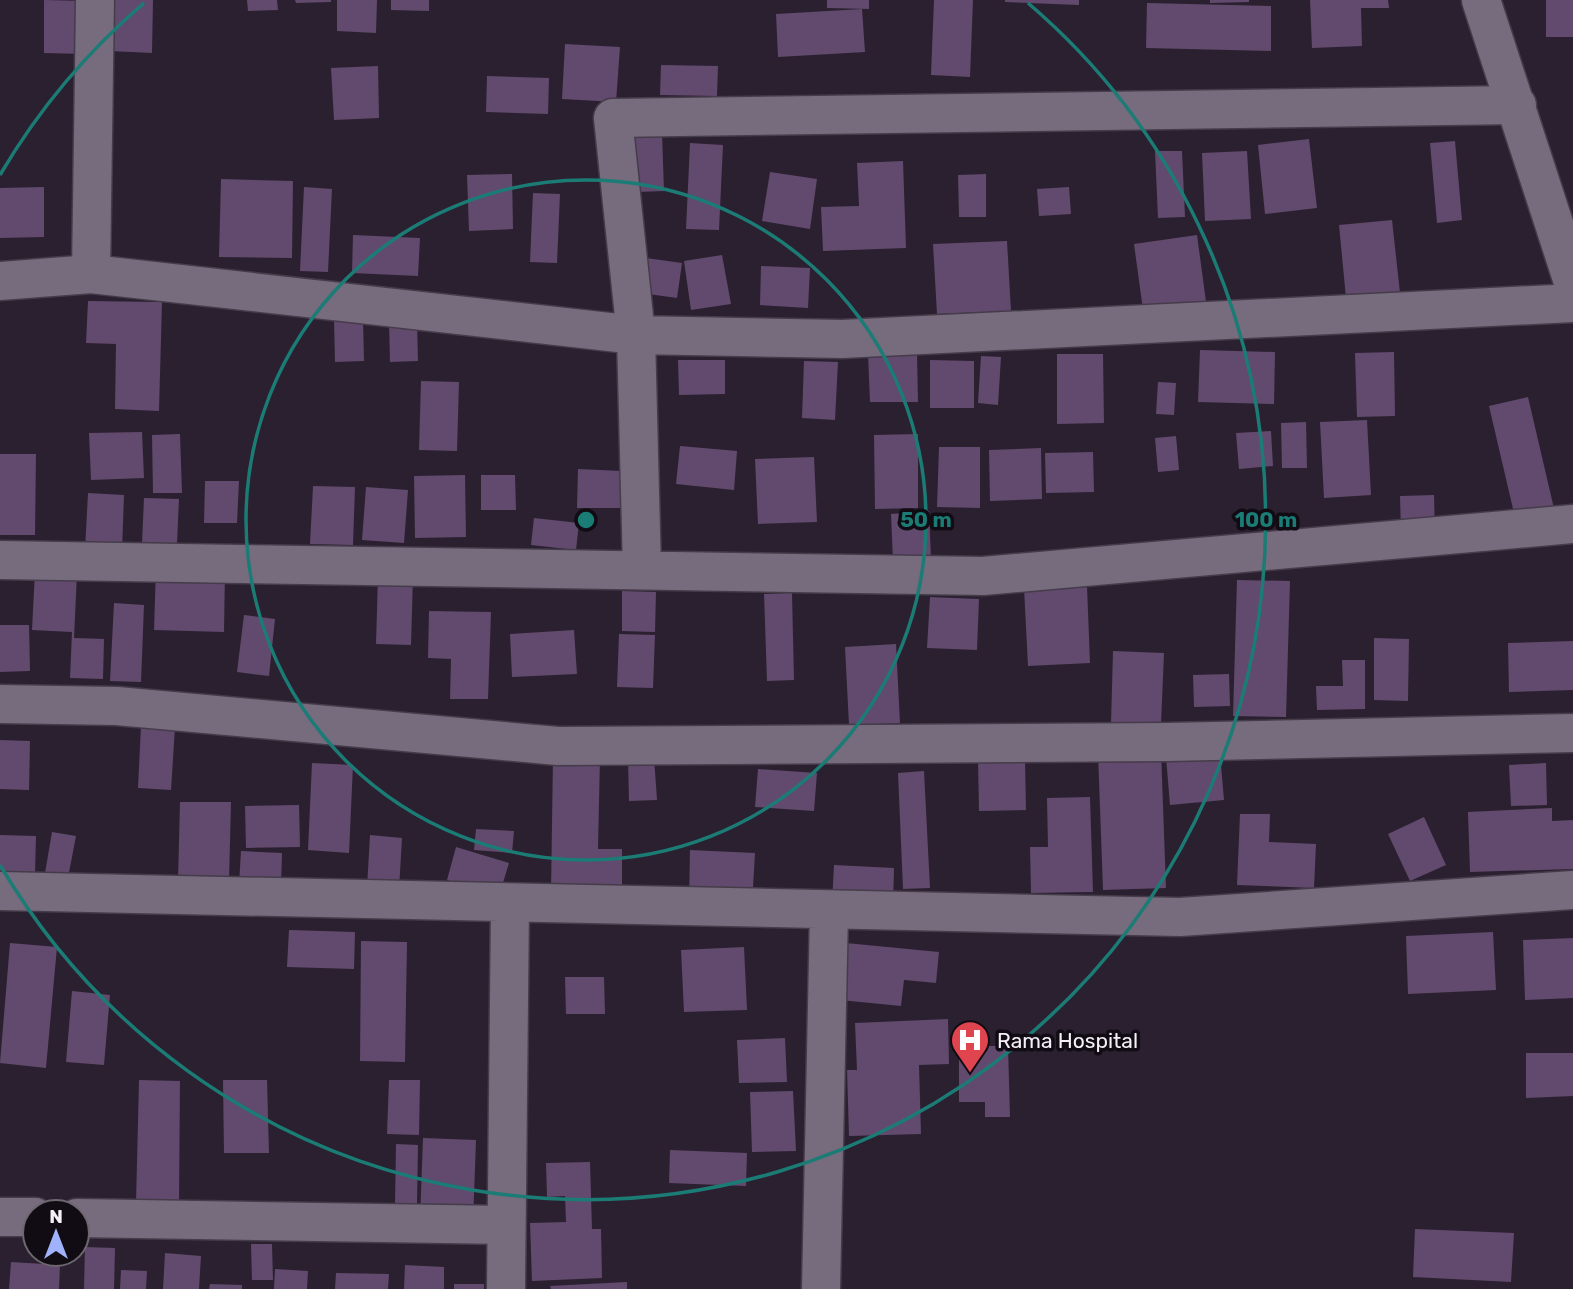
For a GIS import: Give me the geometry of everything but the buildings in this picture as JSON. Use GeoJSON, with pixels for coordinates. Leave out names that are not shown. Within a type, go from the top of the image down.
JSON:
{"type":"FeatureCollection","features":[{"type":"Feature","properties":{"kind":"street"},"geometry":{"type":"LineString","coordinates":[[91,274],[95,0]]}},
{"type":"Feature","properties":{"kind":"street"},"geometry":{"type":"LineString","coordinates":[[1481,0],[1517,105],[1556,172],[1573,282]]}},
{"type":"Feature","properties":{"kind":"street"},"geometry":{"type":"LineString","coordinates":[[642,570],[636,335],[612,118],[1517,105]]}},
{"type":"Feature","properties":{"kind":"street"},"geometry":{"type":"LineString","coordinates":[[0,281],[91,274],[636,335],[842,339],[1573,303]]}},
{"type":"Feature","properties":{"kind":"street"},"geometry":{"type":"LineString","coordinates":[[0,560],[983,576],[1573,524]]}},
{"type":"Feature","properties":{"kind":"street"},"geometry":{"type":"LineString","coordinates":[[0,704],[117,706],[558,746],[1168,742],[1573,733]]}},
{"type":"Feature","properties":{"kind":"street"},"geometry":{"type":"LineString","coordinates":[[0,891],[1180,917],[1573,890]]}},
{"type":"Feature","properties":{"kind":"street"},"geometry":{"type":"LineString","coordinates":[[506,1289],[510,904]]}},
{"type":"Feature","properties":{"kind":"street"},"geometry":{"type":"LineString","coordinates":[[821,1289],[829,911]]}},
{"type":"Feature","properties":{"kind":"street"},"geometry":{"type":"LineString","coordinates":[[0,1217],[21,1217]]}},
{"type":"Feature","properties":{"kind":"street"},"geometry":{"type":"LineString","coordinates":[[91,1218],[506,1225]]}},
{"type":"Feature","properties":{"kind":"place","name":"Rama Hospital"},"geometry":{"type":"Point","coordinates":[970,1074]}}]}
